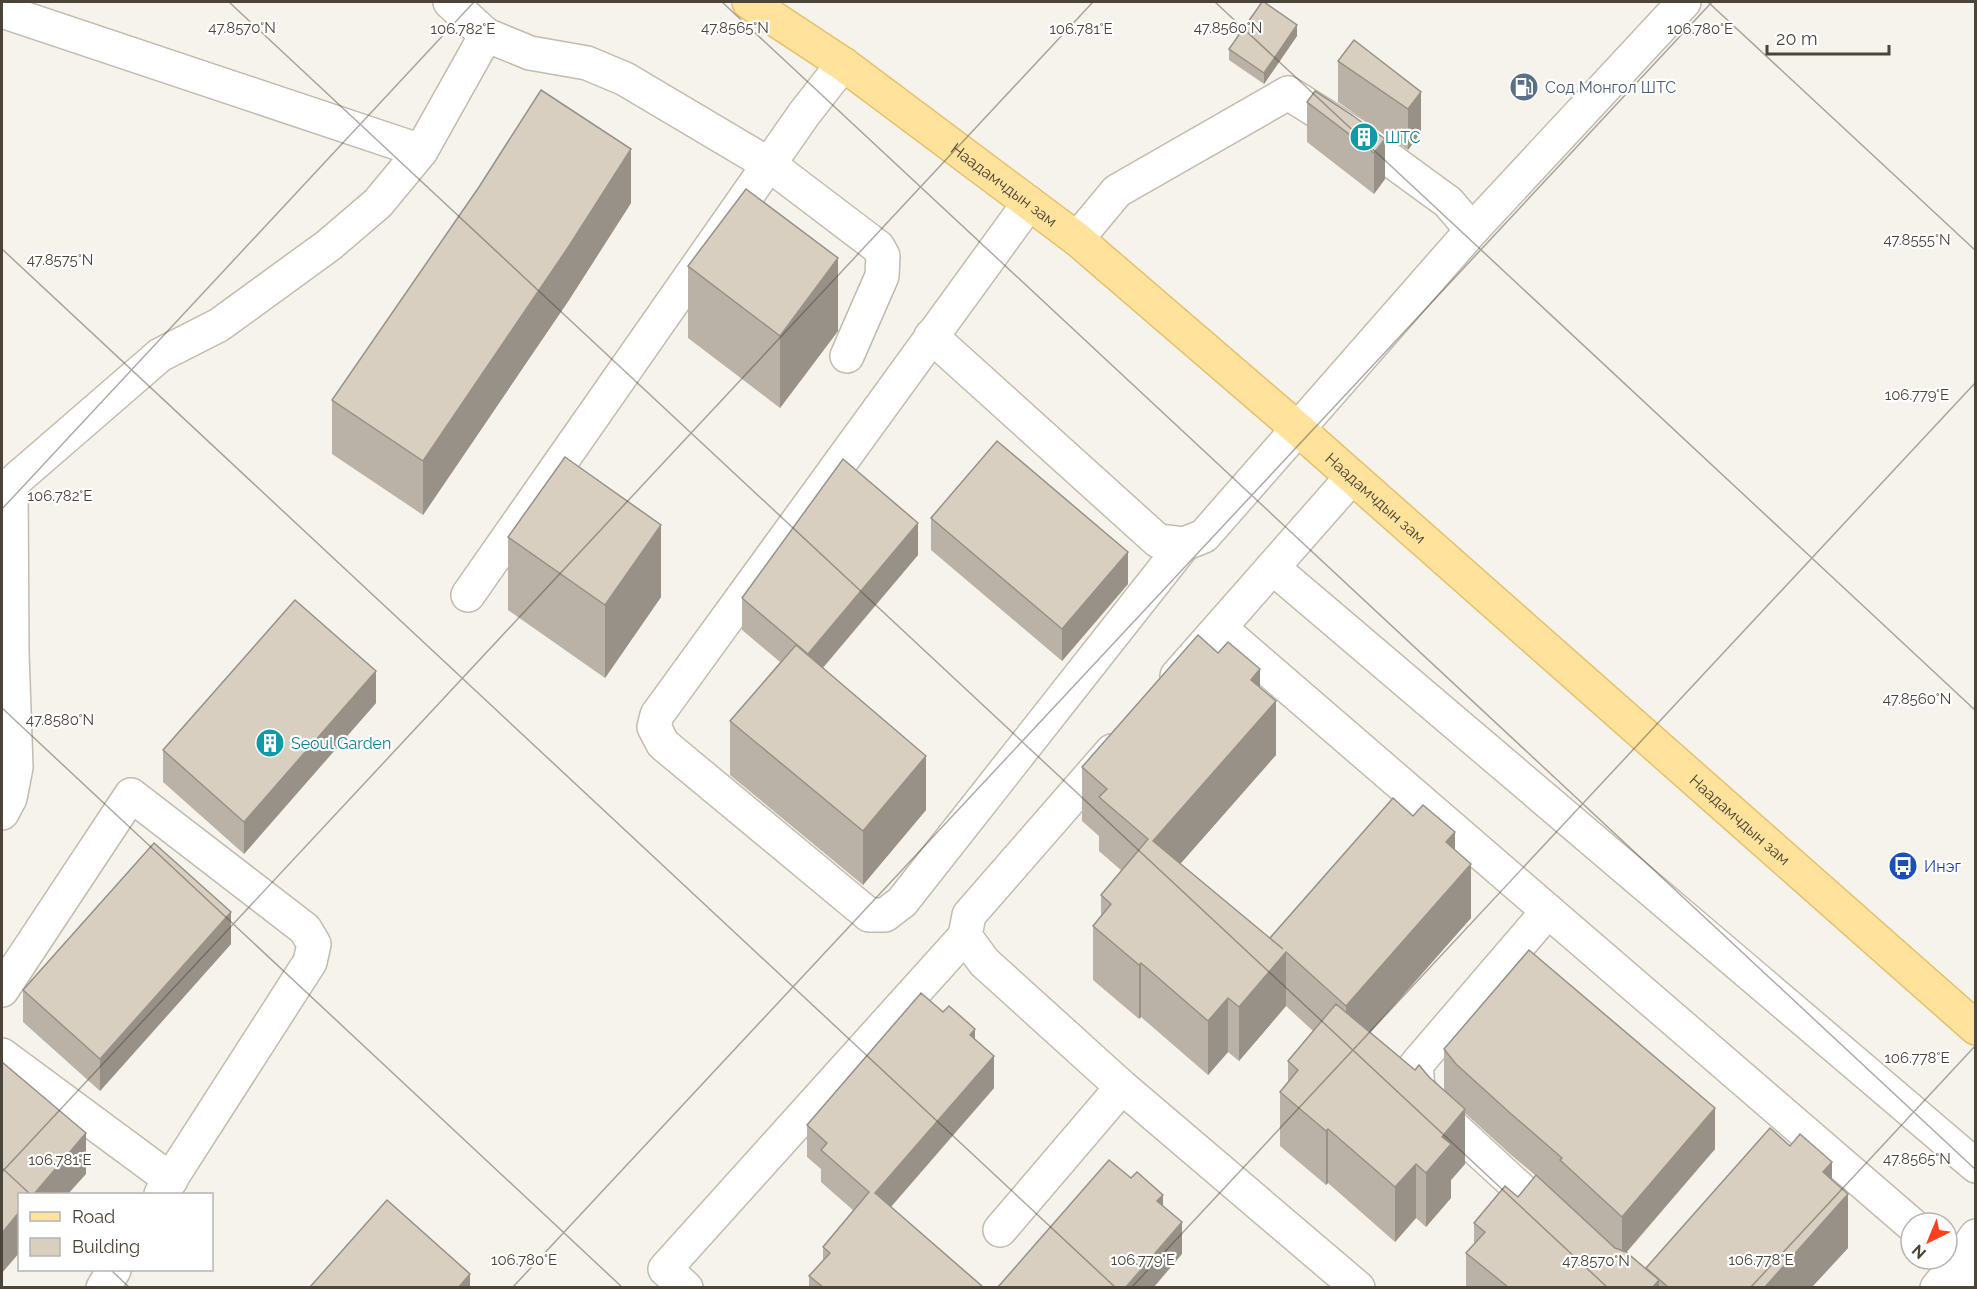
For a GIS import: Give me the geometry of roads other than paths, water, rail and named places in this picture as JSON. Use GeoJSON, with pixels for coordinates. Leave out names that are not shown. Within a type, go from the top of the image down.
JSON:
{"type":"FeatureCollection","features":[{"type":"Feature","properties":{"kind":"main road","name":"Наадамчдын зам"},"geometry":{"type":"LineString","coordinates":[[749,2],[843,63],[1077,239],[1298,429],[1976,1028]]}},
{"type":"Feature","properties":{"kind":"street"},"geometry":{"type":"LineString","coordinates":[[450,2],[486,35],[530,53],[587,63],[625,79],[770,165],[878,247],[883,256],[882,276],[848,356]]}},
{"type":"Feature","properties":{"kind":"street"},"geometry":{"type":"LineString","coordinates":[[1029,203],[657,715],[654,727],[663,744],[869,915],[885,915],[902,902],[1184,544],[1203,536],[1472,230],[1684,2]]}},
{"type":"Feature","properties":{"kind":"street"},"geometry":{"type":"LineString","coordinates":[[2,11],[422,151]]}},
{"type":"Feature","properties":{"kind":"street"},"geometry":{"type":"LineString","coordinates":[[2,813],[10,798],[16,767],[6,489],[160,355],[219,325],[329,245],[378,203],[422,151],[486,35]]}},
{"type":"Feature","properties":{"kind":"street"},"geometry":{"type":"LineString","coordinates":[[468,596],[804,114],[843,63]]}},
{"type":"Feature","properties":{"kind":"street"},"geometry":{"type":"LineString","coordinates":[[1077,239],[1117,191],[1288,93],[1363,140],[1448,202],[1472,230]]}},
{"type":"Feature","properties":{"kind":"street"},"geometry":{"type":"LineString","coordinates":[[931,336],[1158,541],[1184,544]]}},
{"type":"Feature","properties":{"kind":"street"},"geometry":{"type":"LineString","coordinates":[[1157,700],[1352,477]]}},
{"type":"Feature","properties":{"kind":"street"},"geometry":{"type":"LineString","coordinates":[[1273,567],[1976,1166]]}},
{"type":"Feature","properties":{"kind":"street"},"geometry":{"type":"LineString","coordinates":[[1220,628],[1899,1214]]}},
{"type":"Feature","properties":{"kind":"street"},"geometry":{"type":"LineString","coordinates":[[686,1287],[665,1269],[965,936],[969,915],[1134,727]]}},
{"type":"Feature","properties":{"kind":"street"},"geometry":{"type":"LineString","coordinates":[[2,990],[131,795],[305,929],[314,944],[310,962],[166,1187],[2,1055]]}},
{"type":"Feature","properties":{"kind":"street"},"geometry":{"type":"LineString","coordinates":[[1548,911],[1416,1065],[1418,1088],[1442,1118],[1577,1241]]}},
{"type":"Feature","properties":{"kind":"street"},"geometry":{"type":"LineString","coordinates":[[965,936],[984,962],[1122,1086],[1358,1287]]}},
{"type":"Feature","properties":{"kind":"street"},"geometry":{"type":"LineString","coordinates":[[1000,1230],[1122,1086]]}},
{"type":"Feature","properties":{"kind":"street"},"geometry":{"type":"LineString","coordinates":[[1771,1149],[1793,1123]]}},
{"type":"Feature","properties":{"kind":"street"},"geometry":{"type":"LineString","coordinates":[[1959,1263],[1976,1236]]}},
{"type":"Feature","properties":{"kind":"street"},"geometry":{"type":"LineString","coordinates":[[103,1287],[113,1271]]}},
{"type":"Feature","properties":{"kind":"place","name":"Сод Монгол ШТС"},"geometry":{"type":"Point","coordinates":[1524,87]}},
{"type":"Feature","properties":{"kind":"place","name":"ШТС"},"geometry":{"type":"Point","coordinates":[1364,137]}},
{"type":"Feature","properties":{"kind":"place","name":"Seoul Garden"},"geometry":{"type":"Point","coordinates":[270,743]}},
{"type":"Feature","properties":{"kind":"place","name":"Инэг"},"geometry":{"type":"Point","coordinates":[1903,866]}}]}
